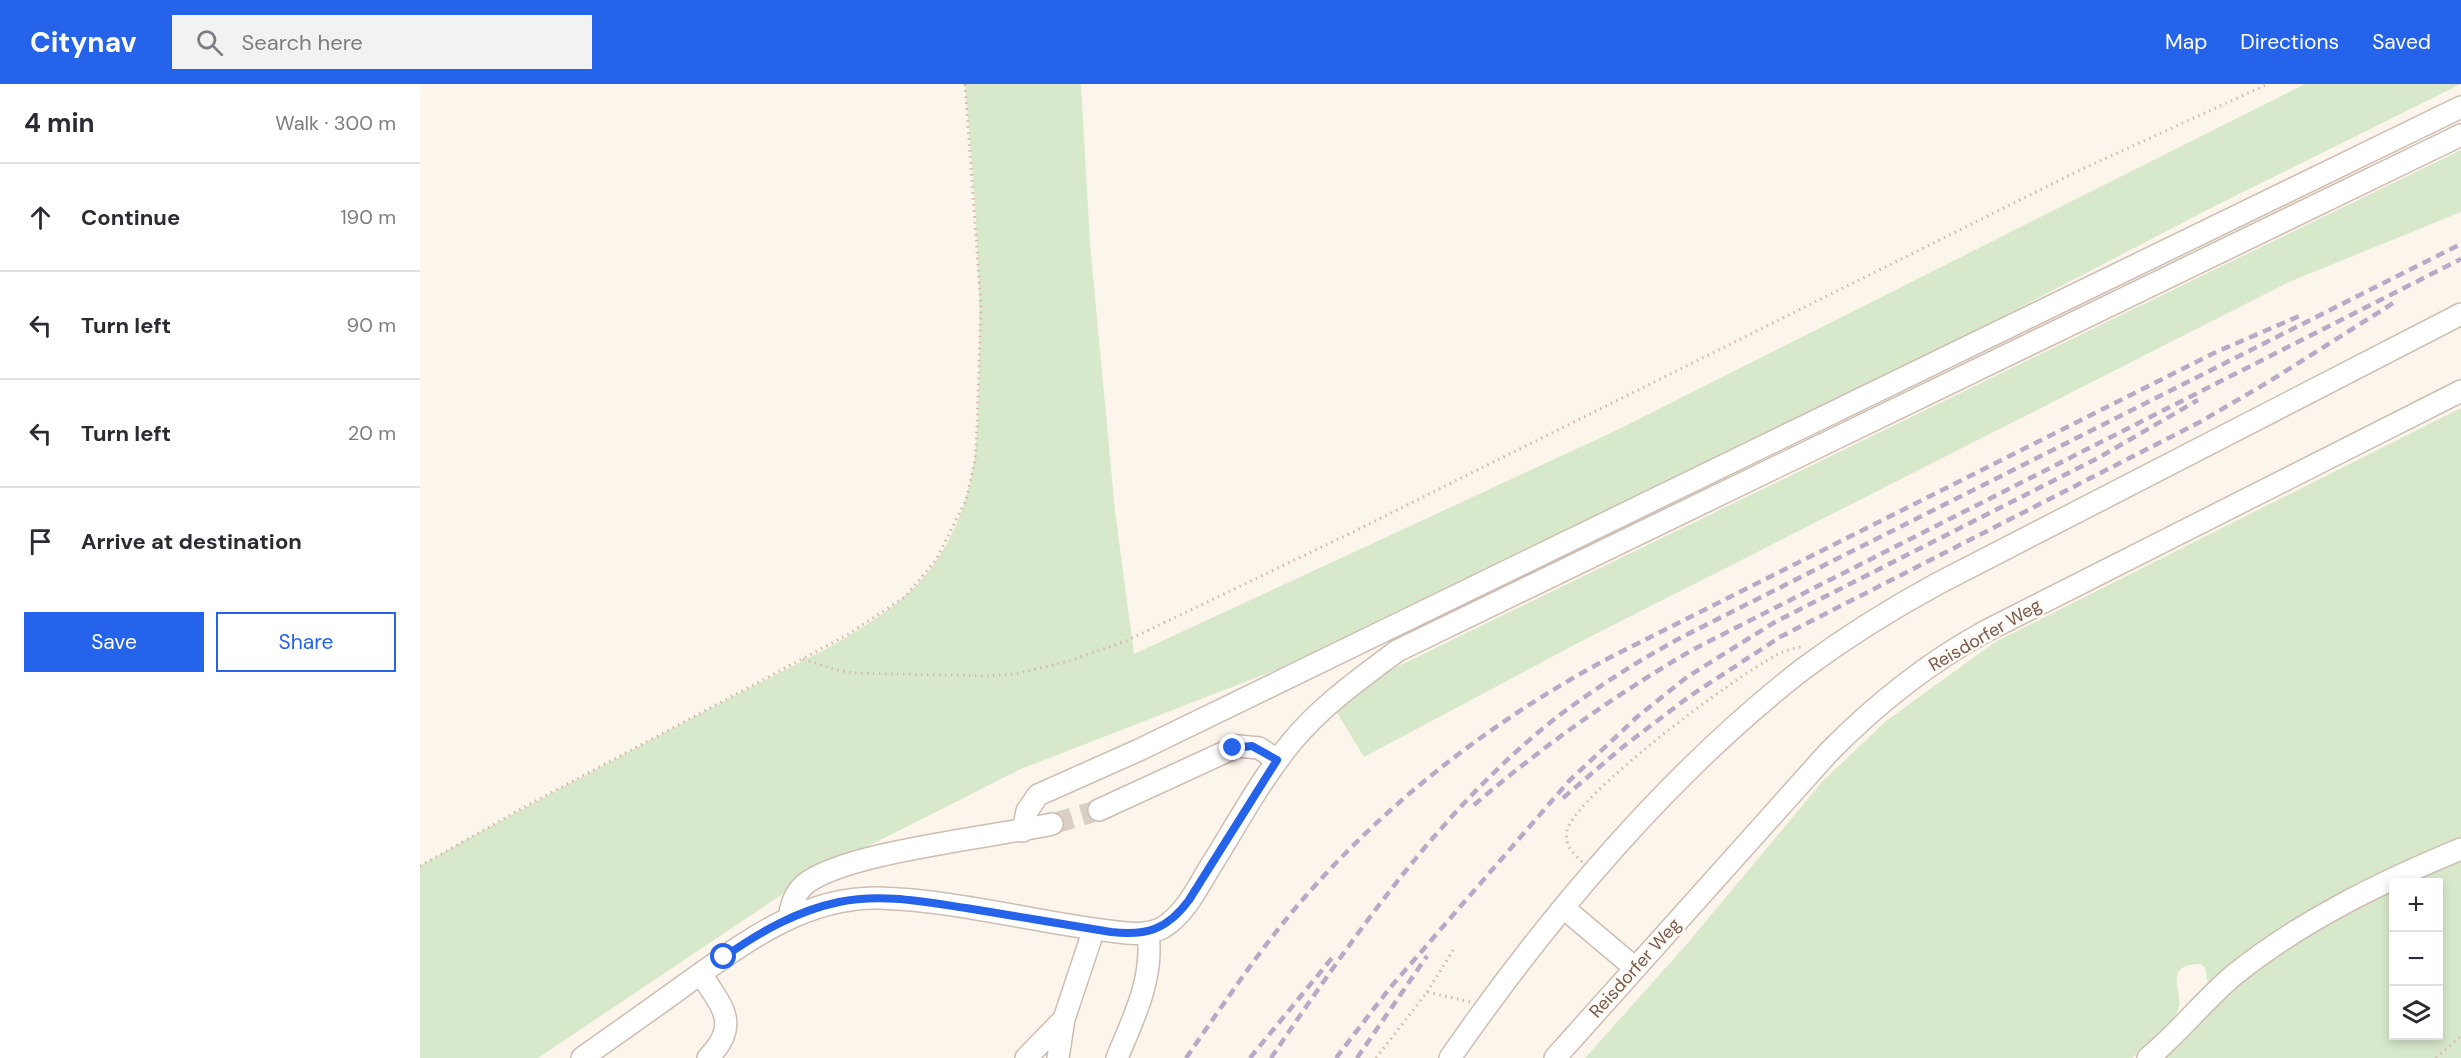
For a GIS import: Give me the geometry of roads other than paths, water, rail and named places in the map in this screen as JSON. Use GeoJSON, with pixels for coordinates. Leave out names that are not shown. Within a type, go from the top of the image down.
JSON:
{"type":"FeatureCollection","features":[{"type":"Feature","properties":{"kind":"street"},"geometry":{"type":"LineString","coordinates":[[1023,831],[1030,806],[1045,792],[1161,740],[2461,107]]}},
{"type":"Feature","properties":{"kind":"street"},"geometry":{"type":"LineString","coordinates":[[582,1058],[758,934],[789,918],[840,902],[877,898],[924,902],[1094,929],[1148,933],[1170,922],[1189,900],[1277,760],[1323,708],[1397,651],[2461,135]]}},
{"type":"Feature","properties":{"kind":"street"},"geometry":{"type":"LineString","coordinates":[[1450,1058],[1486,1006],[1593,874],[1679,781],[1743,719],[1804,668],[1856,632],[1937,584],[2461,314]]}},
{"type":"Feature","properties":{"kind":"street","name":"Reisdorfer Weg"},"geometry":{"type":"LineString","coordinates":[[1555,1058],[1828,753],[1870,712],[1924,670],[1988,630],[2461,391]]}},
{"type":"Feature","properties":{"kind":"street"},"geometry":{"type":"LineString","coordinates":[[1099,810],[1238,746],[1259,748],[1277,760]]}},
{"type":"Feature","properties":{"kind":"street"},"geometry":{"type":"LineString","coordinates":[[789,918],[799,890],[831,871],[883,856],[1052,824]]}},
{"type":"Feature","properties":{"kind":"street"},"geometry":{"type":"LineString","coordinates":[[2148,1058],[2209,997],[2243,968],[2281,941],[2349,901],[2461,849]]}},
{"type":"Feature","properties":{"kind":"street"},"geometry":{"type":"LineString","coordinates":[[1565,909],[1635,968]]}},
{"type":"Feature","properties":{"kind":"street"},"geometry":{"type":"LineString","coordinates":[[1059,1058],[1064,1018],[1094,929]]}},
{"type":"Feature","properties":{"kind":"street"},"geometry":{"type":"LineString","coordinates":[[1118,1058],[1147,977],[1150,958],[1148,933]]}},
{"type":"Feature","properties":{"kind":"street"},"geometry":{"type":"LineString","coordinates":[[701,974],[723,1008],[727,1022],[724,1036],[708,1058]]}},
{"type":"Feature","properties":{"kind":"street"},"geometry":{"type":"LineString","coordinates":[[1026,1058],[1064,1018]]}},
{"type":"Feature","properties":{"kind":"tunnel"},"geometry":{"type":"LineString","coordinates":[[1052,824],[1099,810]]}},
{"type":"Feature","properties":{"kind":"railway"},"geometry":{"type":"LineString","coordinates":[[1271,1058],[1368,919],[1439,831],[1477,789],[1518,750],[1561,714],[1591,693],[1636,663],[1684,636],[2461,244]]}},
{"type":"Feature","properties":{"kind":"railway"},"geometry":{"type":"LineString","coordinates":[[1474,805],[1580,722],[1636,684],[1694,649],[2461,259]]}},
{"type":"Feature","properties":{"kind":"railway"},"geometry":{"type":"LineString","coordinates":[[1563,798],[1624,746],[1690,696],[1780,637],[2200,422],[2270,381],[2398,300]]}},
{"type":"Feature","properties":{"kind":"railway"},"geometry":{"type":"LineString","coordinates":[[1186,1058],[1261,951],[1322,878],[1396,805],[1435,772],[1519,711],[1609,658],[2214,353],[2304,314]]}},
{"type":"Feature","properties":{"kind":"railway"},"geometry":{"type":"LineString","coordinates":[[1336,1058],[1389,989],[1569,781],[1637,717],[1687,677],[1775,622],[2098,458],[2198,400]]}},
{"type":"Feature","properties":{"kind":"railway"},"geometry":{"type":"LineString","coordinates":[[1357,1058],[1427,956]]}},
{"type":"Feature","properties":{"kind":"railway"},"geometry":{"type":"LineString","coordinates":[[1250,1058],[1332,958]]}}]}
